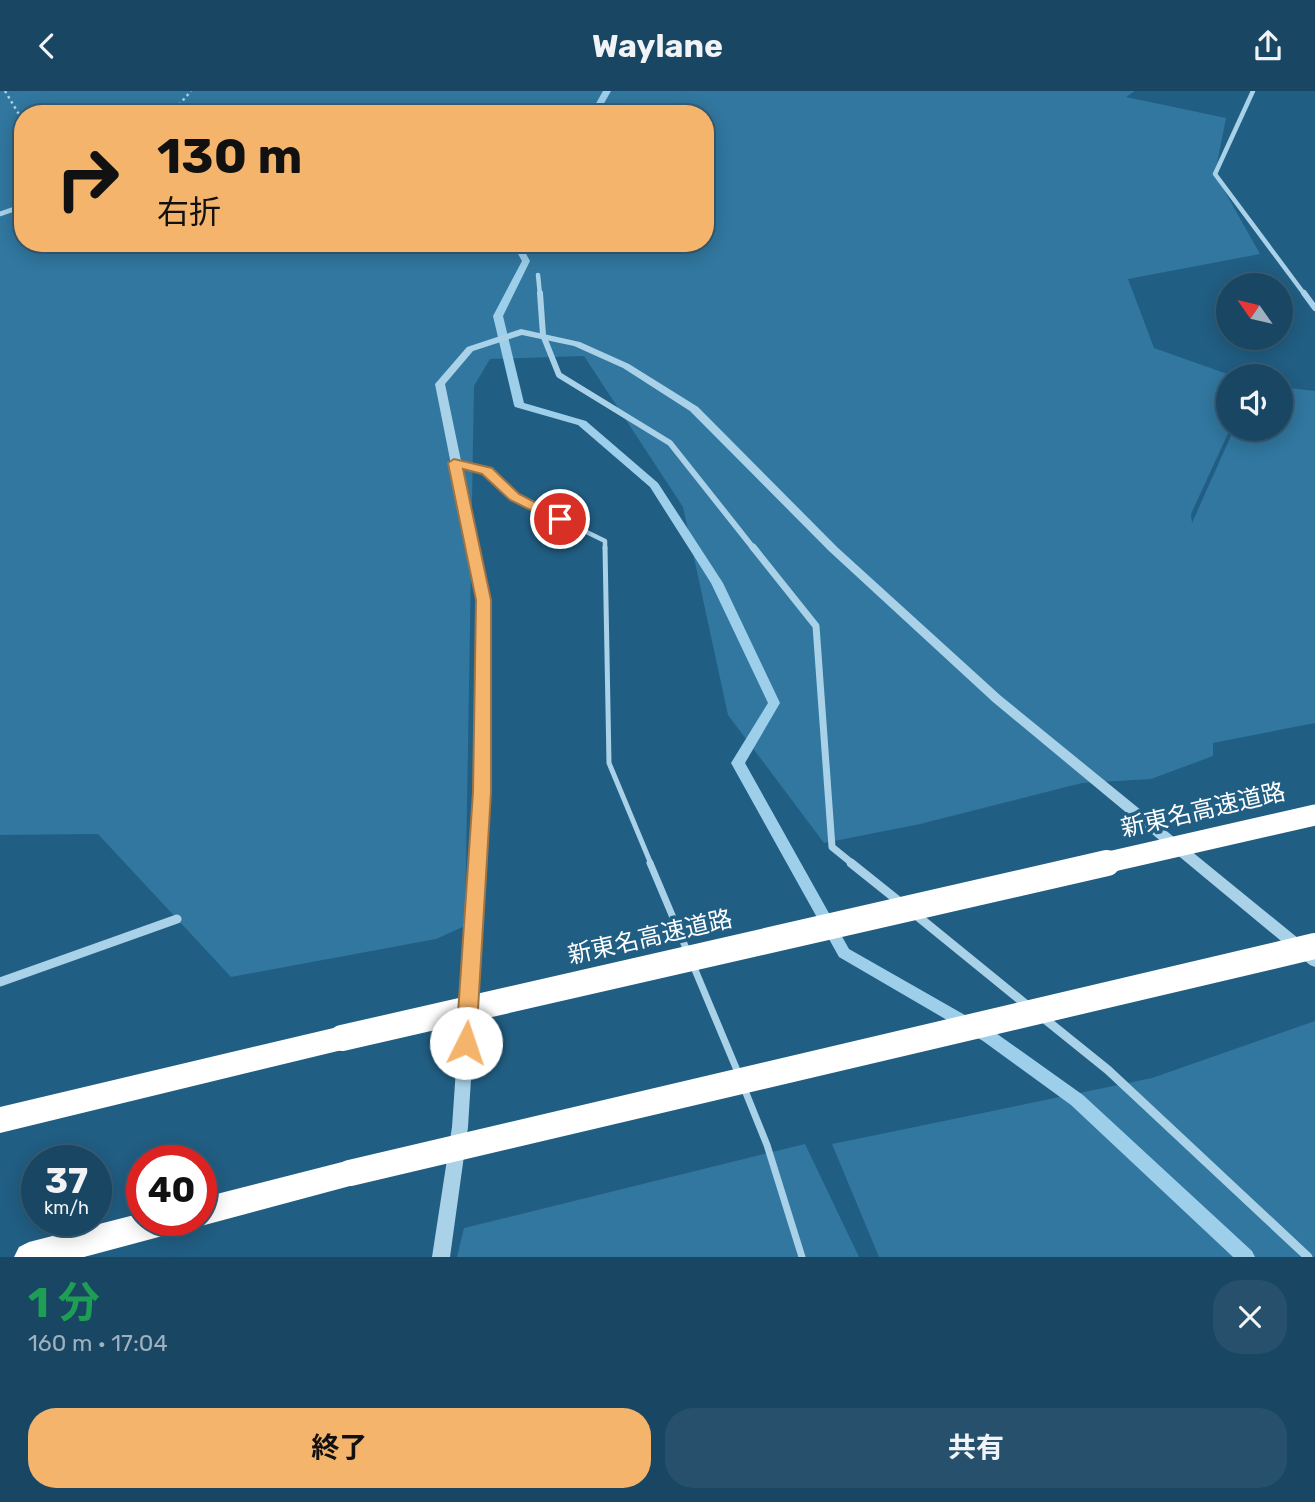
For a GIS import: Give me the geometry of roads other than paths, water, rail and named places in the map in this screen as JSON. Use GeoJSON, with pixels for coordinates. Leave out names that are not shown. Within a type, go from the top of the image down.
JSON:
{"type":"FeatureCollection","features":[{"type":"Feature","properties":{"kind":"highway","name":"新東名高速道路"},"geometry":{"type":"LineString","coordinates":[[0,1120],[342,1038],[1315,815]]}},
{"type":"Feature","properties":{"kind":"highway"},"geometry":{"type":"LineString","coordinates":[[217,1208],[350,1173],[1315,946]]}},
{"type":"Feature","properties":{"kind":"highway"},"geometry":{"type":"LineString","coordinates":[[29,1257],[126,1232]]}},
{"type":"Feature","properties":{"kind":"street"},"geometry":{"type":"LineString","coordinates":[[1253,91],[1215,174],[1315,308]]}},
{"type":"Feature","properties":{"kind":"street"},"geometry":{"type":"LineString","coordinates":[[538,275],[543,335],[559,375],[670,443],[816,626],[832,847],[1108,1070],[1308,1257]]}},
{"type":"Feature","properties":{"kind":"street"},"geometry":{"type":"LineString","coordinates":[[441,1257],[460,1126],[482,792],[484,600],[454,463],[440,383],[470,349],[521,332],[543,335],[576,344],[626,366],[694,409],[833,549],[997,699],[1315,961]]}},
{"type":"Feature","properties":{"kind":"street"},"geometry":{"type":"LineString","coordinates":[[0,982],[177,919]]}},
{"type":"Feature","properties":{"kind":"lane"},"geometry":{"type":"LineString","coordinates":[[454,463],[487,471],[514,497],[605,541],[609,763],[767,1145],[802,1257]]}},
{"type":"Feature","properties":{"kind":"waterway"},"geometry":{"type":"LineString","coordinates":[[599,105],[607,91]]}},
{"type":"Feature","properties":{"kind":"waterway"},"geometry":{"type":"LineString","coordinates":[[521,252],[526,261],[498,316],[519,405],[582,423],[654,485],[717,583],[774,703],[738,763],[844,953],[988,1036],[1077,1100],[1246,1257]]}}]}
